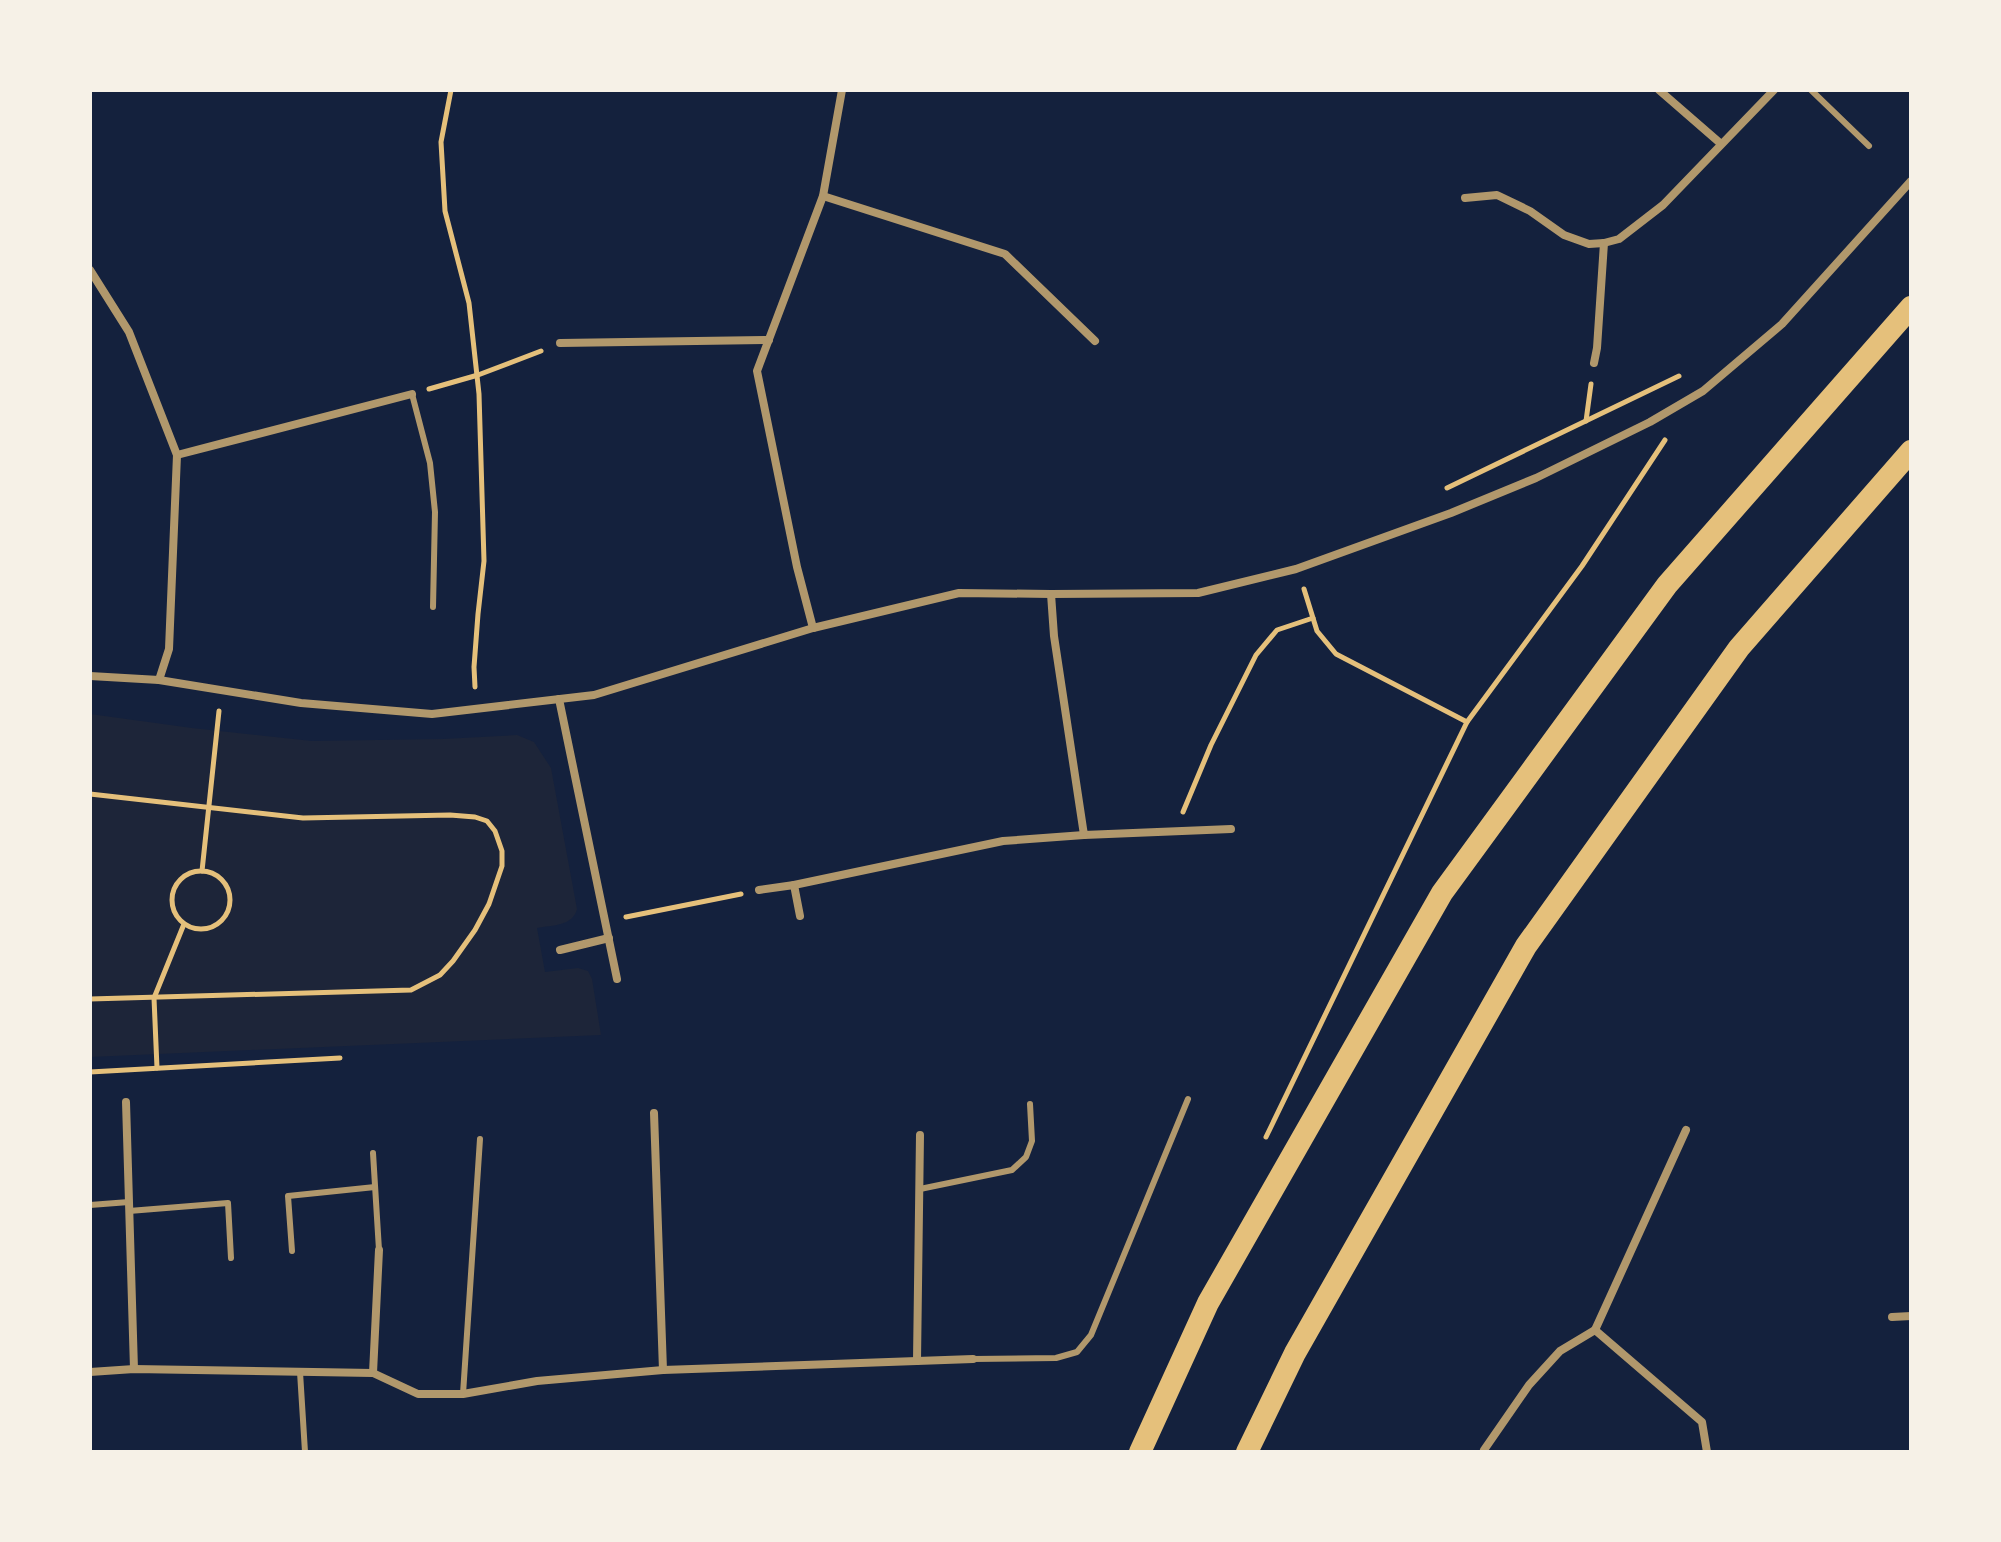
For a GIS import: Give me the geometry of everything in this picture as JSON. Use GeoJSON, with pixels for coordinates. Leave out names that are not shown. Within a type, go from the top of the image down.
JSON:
{"type":"FeatureCollection","features":[{"type":"Feature","properties":{"kind":"highway"},"geometry":{"type":"LineString","coordinates":[[1140,1452],[1208,1303],[1442,893],[1667,585],[1911,307]]}},
{"type":"Feature","properties":{"kind":"highway"},"geometry":{"type":"LineString","coordinates":[[1247,1452],[1295,1353],[1526,946],[1739,648],[1911,451]]}},
{"type":"Feature","properties":{"kind":"street"},"geometry":{"type":"LineString","coordinates":[[813,628],[797,567],[757,371],[823,196],[842,90]]}},
{"type":"Feature","properties":{"kind":"street"},"geometry":{"type":"LineString","coordinates":[[1659,90],[1720,143]]}},
{"type":"Feature","properties":{"kind":"street"},"geometry":{"type":"LineString","coordinates":[[1465,198],[1497,195],[1530,211],[1564,235],[1589,244],[1619,239],[1663,205],[1774,90]]}},
{"type":"Feature","properties":{"kind":"street"},"geometry":{"type":"LineString","coordinates":[[90,676],[159,680],[301,703],[432,714],[594,695],[813,628],[959,593],[1198,593],[1296,569],[1451,513],[1536,478],[1650,422],[1703,391],[1782,324],[1911,181]]}},
{"type":"Feature","properties":{"kind":"street"},"geometry":{"type":"LineString","coordinates":[[823,196],[1005,254],[1095,341]]}},
{"type":"Feature","properties":{"kind":"street"},"geometry":{"type":"LineString","coordinates":[[1594,363],[1604,243]]}},
{"type":"Feature","properties":{"kind":"street"},"geometry":{"type":"LineString","coordinates":[[90,270],[93,280],[129,332],[177,455],[169,649],[159,680]]}},
{"type":"Feature","properties":{"kind":"street"},"geometry":{"type":"LineString","coordinates":[[560,343],[769,340]]}},
{"type":"Feature","properties":{"kind":"street"},"geometry":{"type":"LineString","coordinates":[[177,455],[412,394]]}},
{"type":"Feature","properties":{"kind":"street"},"geometry":{"type":"LineString","coordinates":[[1051,594],[1054,636],[1084,835]]}},
{"type":"Feature","properties":{"kind":"street"},"geometry":{"type":"LineString","coordinates":[[559,699],[617,979]]}},
{"type":"Feature","properties":{"kind":"street"},"geometry":{"type":"LineString","coordinates":[[759,890],[1003,841],[1231,829]]}},
{"type":"Feature","properties":{"kind":"street"},"geometry":{"type":"LineString","coordinates":[[794,885],[800,916]]}},
{"type":"Feature","properties":{"kind":"street"},"geometry":{"type":"LineString","coordinates":[[560,950],[609,938]]}},
{"type":"Feature","properties":{"kind":"street"},"geometry":{"type":"LineString","coordinates":[[126,1102],[134,1369]]}},
{"type":"Feature","properties":{"kind":"street"},"geometry":{"type":"LineString","coordinates":[[654,1113],[663,1370]]}},
{"type":"Feature","properties":{"kind":"street"},"geometry":{"type":"LineString","coordinates":[[1484,1450],[1529,1385],[1560,1351],[1595,1330],[1686,1130]]}},
{"type":"Feature","properties":{"kind":"street"},"geometry":{"type":"LineString","coordinates":[[917,1361],[920,1135]]}},
{"type":"Feature","properties":{"kind":"street"},"geometry":{"type":"LineString","coordinates":[[373,1373],[379,1250]]}},
{"type":"Feature","properties":{"kind":"street"},"geometry":{"type":"LineString","coordinates":[[1892,1317],[1911,1316]]}},
{"type":"Feature","properties":{"kind":"street"},"geometry":{"type":"LineString","coordinates":[[1595,1330],[1702,1422],[1707,1452]]}},
{"type":"Feature","properties":{"kind":"street"},"geometry":{"type":"LineString","coordinates":[[90,1372],[134,1369],[373,1373],[418,1394],[463,1394],[537,1381],[663,1370],[973,1359]]}},
{"type":"Feature","properties":{"kind":"lane"},"geometry":{"type":"LineString","coordinates":[[1811,90],[1869,146]]}},
{"type":"Feature","properties":{"kind":"lane"},"geometry":{"type":"LineString","coordinates":[[412,394],[430,463],[435,512],[433,607]]}},
{"type":"Feature","properties":{"kind":"lane"},"geometry":{"type":"LineString","coordinates":[[973,1359],[1056,1358],[1077,1352],[1091,1335],[1188,1099]]}},
{"type":"Feature","properties":{"kind":"lane"},"geometry":{"type":"LineString","coordinates":[[920,1189],[1012,1170],[1026,1157],[1032,1141],[1030,1104]]}},
{"type":"Feature","properties":{"kind":"lane"},"geometry":{"type":"LineString","coordinates":[[463,1394],[480,1139]]}},
{"type":"Feature","properties":{"kind":"lane"},"geometry":{"type":"LineString","coordinates":[[373,1153],[379,1250]]}},
{"type":"Feature","properties":{"kind":"lane"},"geometry":{"type":"LineString","coordinates":[[292,1251],[288,1196],[375,1187]]}},
{"type":"Feature","properties":{"kind":"lane"},"geometry":{"type":"LineString","coordinates":[[90,1205],[228,1203],[231,1258]]}},
{"type":"Feature","properties":{"kind":"lane"},"geometry":{"type":"LineString","coordinates":[[300,1372],[305,1452]]}},
{"type":"Feature","properties":{"kind":"path"},"geometry":{"type":"LineString","coordinates":[[451,90],[441,142],[445,211],[469,303],[478,375],[484,561],[474,667],[477,709]]}},
{"type":"Feature","properties":{"kind":"path"},"geometry":{"type":"LineString","coordinates":[[412,394],[478,375],[560,343]]}},
{"type":"Feature","properties":{"kind":"path"},"geometry":{"type":"LineString","coordinates":[[1586,421],[1594,363]]}},
{"type":"Feature","properties":{"kind":"path"},"geometry":{"type":"LineString","coordinates":[[1260,1148],[1467,722],[1582,566],[1668,435]]}},
{"type":"Feature","properties":{"kind":"path"},"geometry":{"type":"LineString","coordinates":[[1175,831],[1211,745],[1256,655],[1277,630],[1313,618]]}},
{"type":"Feature","properties":{"kind":"path"},"geometry":{"type":"LineString","coordinates":[[202,871],[222,690]]}},
{"type":"Feature","properties":{"kind":"path"},"geometry":{"type":"LineString","coordinates":[[90,794],[303,818],[475,817],[487,821],[495,831],[502,851],[502,866],[489,904],[475,930],[440,975],[411,990],[90,999]]}},
{"type":"Feature","properties":{"kind":"path"},"geometry":{"type":"LineString","coordinates":[[202,871],[219,877],[230,894],[227,914],[221,922],[203,929],[184,924],[177,917],[172,900],[178,882],[193,872],[202,871]]}},
{"type":"Feature","properties":{"kind":"path"},"geometry":{"type":"LineString","coordinates":[[605,921],[759,890]]}},
{"type":"Feature","properties":{"kind":"path"},"geometry":{"type":"LineString","coordinates":[[157,1068],[154,998],[184,924]]}},
{"type":"Feature","properties":{"kind":"path"},"geometry":{"type":"LineString","coordinates":[[90,1072],[340,1058]]}},
{"type":"Feature","properties":{"kind":"shaded area"},"geometry":{"type":"Polygon","coordinates":[[[90,714],[312,741],[517,735],[534,742],[551,768],[577,909],[567,922],[537,928],[545,972],[578,968],[588,971],[601,1035],[90,1057],[90,714]]]}}]}
